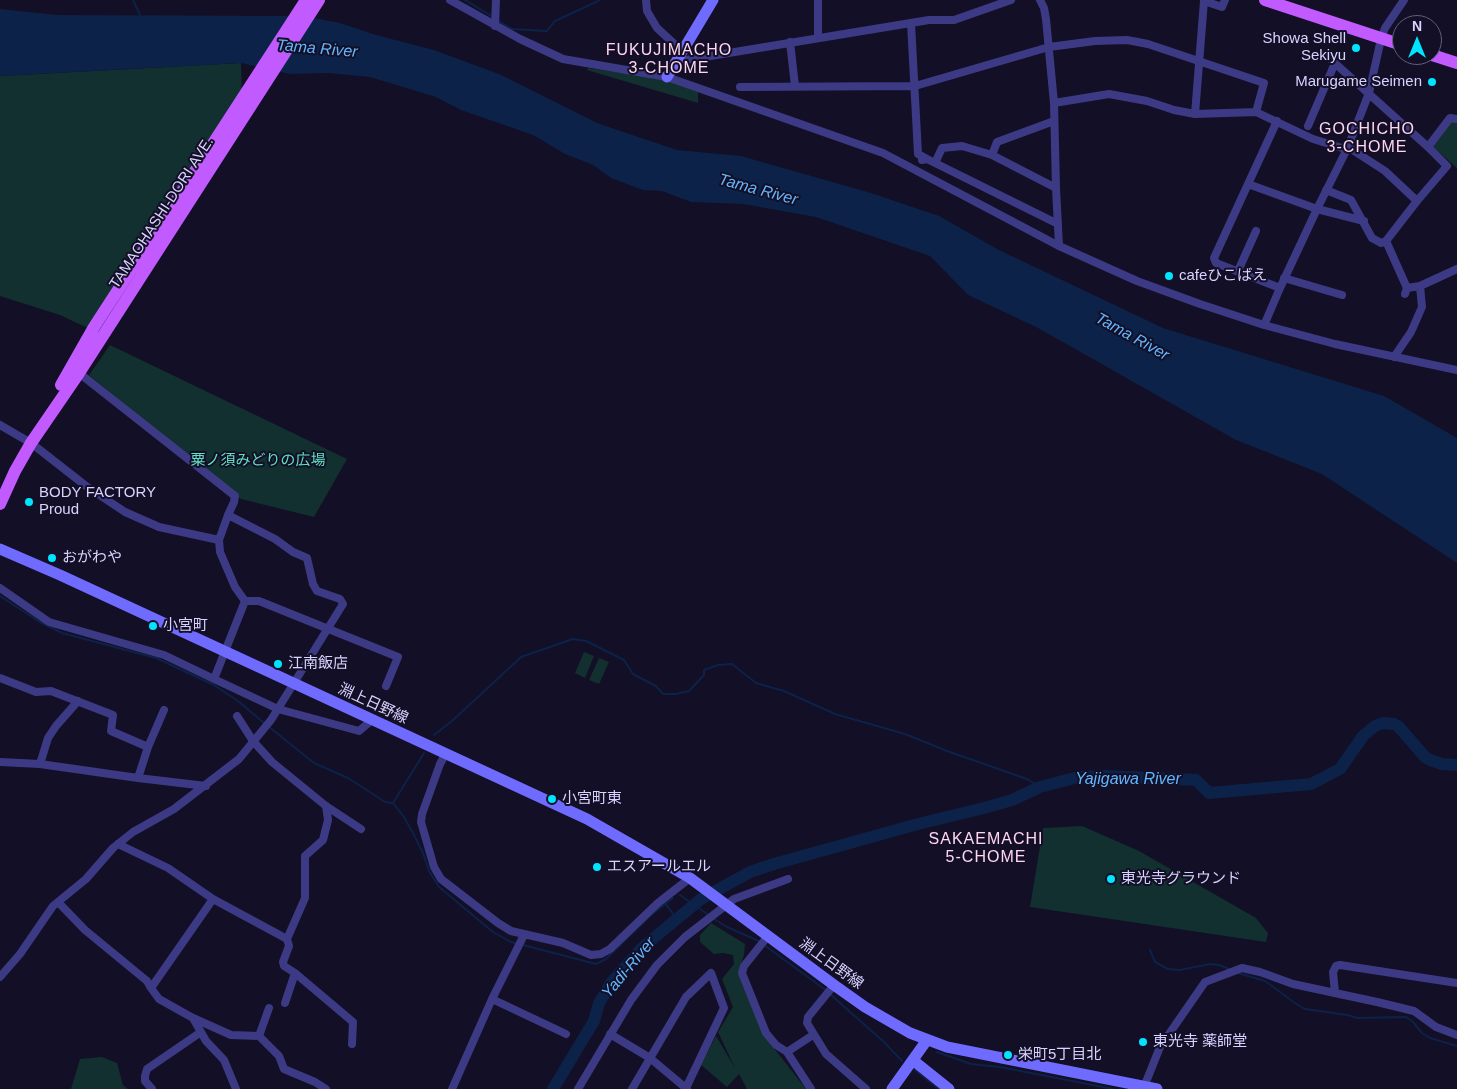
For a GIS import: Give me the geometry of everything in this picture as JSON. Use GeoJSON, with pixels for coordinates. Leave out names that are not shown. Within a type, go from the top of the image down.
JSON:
{"type":"FeatureCollection","features":[{"type":"Feature","properties":{"kind":"main road","name":"TAMAOHASHI-DORI AVE."},"geometry":{"type":"LineString","coordinates":[[0,504],[15,471],[94,327],[306,0]]}},
{"type":"Feature","properties":{"kind":"main road","name":"TAMAOHASHI-DORI AVE."},"geometry":{"type":"LineString","coordinates":[[31,443],[109,326],[319,0]]}},
{"type":"Feature","properties":{"kind":"main road"},"geometry":{"type":"LineString","coordinates":[[667,77],[674,62],[713,0]]}},
{"type":"Feature","properties":{"kind":"main road"},"geometry":{"type":"LineString","coordinates":[[1265,0],[1392,43]]}},
{"type":"Feature","properties":{"kind":"main road"},"geometry":{"type":"LineString","coordinates":[[1442,58],[1457,63]]}},
{"type":"Feature","properties":{"kind":"main road","name":"淵上日野線"},"geometry":{"type":"LineString","coordinates":[[0,549],[587,819],[690,878],[834,985],[889,1022],[927,1040],[947,1047],[1124,1086],[1144,1086],[1157,1089]]}},
{"type":"Feature","properties":{"kind":"main road"},"geometry":{"type":"LineString","coordinates":[[892,1089],[914,1061],[927,1040]]}},
{"type":"Feature","properties":{"kind":"main road"},"geometry":{"type":"LineString","coordinates":[[914,1061],[950,1089]]}},
{"type":"Feature","properties":{"kind":"street"},"geometry":{"type":"LineString","coordinates":[[450,0],[495,21],[548,53],[563,59],[667,77],[883,153],[1059,246],[1136,280],[1209,307],[1264,325],[1394,357],[1457,370]]}},
{"type":"Feature","properties":{"kind":"street"},"geometry":{"type":"LineString","coordinates":[[495,21],[496,0]]}},
{"type":"Feature","properties":{"kind":"street"},"geometry":{"type":"LineString","coordinates":[[646,0],[647,11],[657,28],[682,50]]}},
{"type":"Feature","properties":{"kind":"street"},"geometry":{"type":"LineString","coordinates":[[818,0],[818,37]]}},
{"type":"Feature","properties":{"kind":"street"},"geometry":{"type":"LineString","coordinates":[[674,62],[911,22],[954,20],[1011,0]]}},
{"type":"Feature","properties":{"kind":"street"},"geometry":{"type":"LineString","coordinates":[[1040,0],[1046,19],[1054,103],[1059,246]]}},
{"type":"Feature","properties":{"kind":"street"},"geometry":{"type":"LineString","coordinates":[[1195,114],[1204,1],[1222,7],[1224,0]]}},
{"type":"Feature","properties":{"kind":"street"},"geometry":{"type":"LineString","coordinates":[[1266,323],[1284,278],[1348,147],[1369,93],[1385,28],[1404,0]]}},
{"type":"Feature","properties":{"kind":"street"},"geometry":{"type":"LineString","coordinates":[[911,22],[918,154],[924,159],[1058,224]]}},
{"type":"Feature","properties":{"kind":"street"},"geometry":{"type":"LineString","coordinates":[[740,87],[915,86],[1049,47],[1095,41],[1126,40],[1148,44],[1264,83],[1256,112]]}},
{"type":"Feature","properties":{"kind":"street"},"geometry":{"type":"LineString","coordinates":[[790,42],[795,86]]}},
{"type":"Feature","properties":{"kind":"street"},"geometry":{"type":"LineString","coordinates":[[1326,190],[1351,200],[1372,238],[1381,243],[1386,241],[1417,200],[1448,166],[1328,56]]}},
{"type":"Feature","properties":{"kind":"street"},"geometry":{"type":"LineString","coordinates":[[1308,126],[1335,63]]}},
{"type":"Feature","properties":{"kind":"street"},"geometry":{"type":"LineString","coordinates":[[1054,103],[1109,94],[1146,101],[1174,110],[1195,114],[1256,112],[1313,139],[1342,148],[1348,147],[1385,171],[1417,200]]}},
{"type":"Feature","properties":{"kind":"street"},"geometry":{"type":"LineString","coordinates":[[1428,147],[1450,118],[1457,119]]}},
{"type":"Feature","properties":{"kind":"street"},"geometry":{"type":"LineString","coordinates":[[992,155],[997,142],[1054,121]]}},
{"type":"Feature","properties":{"kind":"street"},"geometry":{"type":"LineString","coordinates":[[1277,121],[1214,258],[1216,263],[1280,288]]}},
{"type":"Feature","properties":{"kind":"street"},"geometry":{"type":"LineString","coordinates":[[935,163],[942,148],[962,146],[992,155],[1056,188]]}},
{"type":"Feature","properties":{"kind":"street"},"geometry":{"type":"LineString","coordinates":[[1248,184],[1317,209],[1364,221]]}},
{"type":"Feature","properties":{"kind":"street"},"geometry":{"type":"LineString","coordinates":[[1238,271],[1256,231]]}},
{"type":"Feature","properties":{"kind":"street"},"geometry":{"type":"LineString","coordinates":[[1386,241],[1406,291],[1457,269]]}},
{"type":"Feature","properties":{"kind":"street"},"geometry":{"type":"LineString","coordinates":[[1284,278],[1342,295]]}},
{"type":"Feature","properties":{"kind":"street"},"geometry":{"type":"LineString","coordinates":[[1394,357],[1411,332],[1422,308],[1420,286]]}},
{"type":"Feature","properties":{"kind":"street"},"geometry":{"type":"LineString","coordinates":[[78,373],[235,496],[219,540],[220,552],[226,569],[245,601]]}},
{"type":"Feature","properties":{"kind":"street"},"geometry":{"type":"LineString","coordinates":[[0,425],[31,443],[86,486],[125,512],[159,527],[219,540]]}},
{"type":"Feature","properties":{"kind":"street"},"geometry":{"type":"LineString","coordinates":[[0,977],[20,954],[53,906],[86,879],[118,844],[132,832],[174,809],[239,759],[271,720],[343,604],[340,599],[317,591],[313,584],[307,558],[228,515]]}},
{"type":"Feature","properties":{"kind":"street"},"geometry":{"type":"LineString","coordinates":[[0,588],[49,622],[164,655],[278,709],[359,731],[372,720]]}},
{"type":"Feature","properties":{"kind":"street"},"geometry":{"type":"LineString","coordinates":[[245,601],[259,601],[398,657],[386,686]]}},
{"type":"Feature","properties":{"kind":"street"},"geometry":{"type":"LineString","coordinates":[[214,679],[245,601]]}},
{"type":"Feature","properties":{"kind":"street"},"geometry":{"type":"LineString","coordinates":[[0,678],[36,692],[51,691],[113,715],[111,731],[148,747]]}},
{"type":"Feature","properties":{"kind":"street"},"geometry":{"type":"LineString","coordinates":[[40,764],[48,738],[78,701]]}},
{"type":"Feature","properties":{"kind":"street"},"geometry":{"type":"LineString","coordinates":[[138,778],[148,747],[164,710]]}},
{"type":"Feature","properties":{"kind":"street"},"geometry":{"type":"LineString","coordinates":[[237,716],[253,741],[272,762],[326,806],[361,829]]}},
{"type":"Feature","properties":{"kind":"street"},"geometry":{"type":"LineString","coordinates":[[446,753],[440,764],[422,814],[422,822],[434,867],[442,880],[511,931],[521,941],[563,943],[591,955],[601,954],[610,948],[658,903],[690,878]]}},
{"type":"Feature","properties":{"kind":"street"},"geometry":{"type":"LineString","coordinates":[[0,762],[40,764],[206,786]]}},
{"type":"Feature","properties":{"kind":"street"},"geometry":{"type":"LineString","coordinates":[[326,806],[328,820],[323,840],[305,856],[305,898],[287,939],[289,946],[283,962],[284,966],[353,1022],[352,1044]]}},
{"type":"Feature","properties":{"kind":"street"},"geometry":{"type":"LineString","coordinates":[[118,844],[168,868],[213,899],[287,939]]}},
{"type":"Feature","properties":{"kind":"street"},"geometry":{"type":"LineString","coordinates":[[578,1089],[631,1000],[657,965],[695,928],[725,904],[788,879]]}},
{"type":"Feature","properties":{"kind":"street"},"geometry":{"type":"LineString","coordinates":[[151,988],[213,899]]}},
{"type":"Feature","properties":{"kind":"street"},"geometry":{"type":"LineString","coordinates":[[58,902],[84,930],[144,977],[159,999],[193,1018],[231,1035],[259,1036],[279,1056],[284,1069],[315,1082],[326,1089]]}},
{"type":"Feature","properties":{"kind":"street"},"geometry":{"type":"LineString","coordinates":[[768,936],[744,966],[742,973],[766,1033],[776,1045],[787,1052],[811,1089]]}},
{"type":"Feature","properties":{"kind":"street"},"geometry":{"type":"LineString","coordinates":[[452,1089],[492,999],[521,941]]}},
{"type":"Feature","properties":{"kind":"street"},"geometry":{"type":"LineString","coordinates":[[1335,993],[1333,972],[1336,966],[1457,983]]}},
{"type":"Feature","properties":{"kind":"street"},"geometry":{"type":"LineString","coordinates":[[1144,1086],[1160,1047],[1205,982],[1242,968],[1260,972],[1293,984],[1414,1011],[1436,1027],[1457,1035]]}},
{"type":"Feature","properties":{"kind":"street"},"geometry":{"type":"LineString","coordinates":[[286,1003],[295,973]]}},
{"type":"Feature","properties":{"kind":"street"},"geometry":{"type":"LineString","coordinates":[[610,1034],[650,1058],[686,1089],[724,1008],[711,973],[686,997],[650,1058],[632,1089]]}},
{"type":"Feature","properties":{"kind":"street"},"geometry":{"type":"LineString","coordinates":[[834,985],[808,1017],[807,1023],[826,1054],[866,1089]]}},
{"type":"Feature","properties":{"kind":"street"},"geometry":{"type":"LineString","coordinates":[[492,999],[566,1034]]}},
{"type":"Feature","properties":{"kind":"street"},"geometry":{"type":"LineString","coordinates":[[259,1036],[269,1008]]}},
{"type":"Feature","properties":{"kind":"street"},"geometry":{"type":"LineString","coordinates":[[193,1018],[206,1041],[224,1060],[236,1089]]}},
{"type":"Feature","properties":{"kind":"street"},"geometry":{"type":"LineString","coordinates":[[152,1089],[144,1081],[147,1069],[201,1032]]}},
{"type":"Feature","properties":{"kind":"street"},"geometry":{"type":"LineString","coordinates":[[787,1052],[813,1035]]}},
{"type":"Feature","properties":{"kind":"green space"},"geometry":{"type":"Polygon","coordinates":[[[241,63],[242,99],[92,330],[60,315],[0,296],[0,76],[241,63]]]}},
{"type":"Feature","properties":{"kind":"green space"},"geometry":{"type":"Polygon","coordinates":[[[588,68],[664,79],[698,92],[698,103],[587,70],[588,68]]]}},
{"type":"Feature","properties":{"kind":"green space"},"geometry":{"type":"Polygon","coordinates":[[[1452,121],[1457,122],[1457,168],[1433,147],[1452,121]]]}},
{"type":"Feature","properties":{"kind":"green space","name":"粟ノ須みどりの広場"},"geometry":{"type":"Polygon","coordinates":[[[110,345],[347,459],[314,517],[241,499],[89,375],[110,345]]]}},
{"type":"Feature","properties":{"kind":"green space"},"geometry":{"type":"Polygon","coordinates":[[[584,652],[594,656],[585,678],[575,673],[584,652]]]}},
{"type":"Feature","properties":{"kind":"green space"},"geometry":{"type":"Polygon","coordinates":[[[599,658],[609,662],[599,684],[589,680],[599,658]]]}},
{"type":"Feature","properties":{"kind":"green space","name":"東光寺グラウンド"},"geometry":{"type":"Polygon","coordinates":[[[1082,826],[1139,851],[1256,918],[1268,933],[1266,942],[1030,907],[1043,828],[1082,826]]]}},
{"type":"Feature","properties":{"kind":"green space"},"geometry":{"type":"Polygon","coordinates":[[[711,923],[745,944],[739,970],[766,1038],[806,1089],[747,1089],[739,1074],[727,1087],[701,1065],[716,1036],[735,1068],[718,1032],[733,1007],[722,979],[734,964],[733,955],[714,954],[700,942],[700,935],[711,923]]]}},
{"type":"Feature","properties":{"kind":"green space"},"geometry":{"type":"Polygon","coordinates":[[[102,1057],[117,1063],[123,1085],[128,1089],[71,1089],[80,1059],[102,1057]]]}},
{"type":"Feature","properties":{"kind":"water","name":"Tama River"},"geometry":{"type":"Polygon","coordinates":[[[0,9],[57,15],[304,16],[340,23],[376,35],[434,50],[499,74],[597,123],[677,150],[741,156],[871,193],[939,216],[999,250],[1163,328],[1384,396],[1457,438],[1457,563],[1322,474],[1236,440],[1038,328],[968,295],[930,256],[816,217],[743,204],[691,202],[662,191],[643,190],[611,178],[593,165],[565,154],[533,135],[461,110],[436,97],[370,77],[328,73],[290,74],[241,63],[0,76],[0,9]]]}},
{"type":"Feature","properties":{"kind":"waterway"},"geometry":{"type":"LineString","coordinates":[[133,0],[140,15]]}},
{"type":"Feature","properties":{"kind":"waterway"},"geometry":{"type":"LineString","coordinates":[[465,0],[493,17]]}},
{"type":"Feature","properties":{"kind":"waterway"},"geometry":{"type":"LineString","coordinates":[[499,21],[512,29],[547,31],[555,21],[600,0]]}},
{"type":"Feature","properties":{"kind":"waterway"},"geometry":{"type":"LineString","coordinates":[[0,596],[40,622],[62,633],[156,658],[214,685],[238,701],[264,723]]}},
{"type":"Feature","properties":{"kind":"waterway"},"geometry":{"type":"LineString","coordinates":[[434,735],[452,721],[521,657],[573,639],[586,641],[624,660],[633,674],[656,686],[663,694],[689,691],[704,675],[704,670],[718,665],[732,664],[756,683],[784,691],[835,714],[905,734],[1027,779],[1040,787]]}},
{"type":"Feature","properties":{"kind":"waterway","name":"Yajigawa River"},"geometry":{"type":"LineString","coordinates":[[553,1089],[594,1021],[599,1003],[611,983],[643,947],[701,899],[750,872],[918,824],[1012,800],[1040,787],[1078,777],[1106,776],[1196,780],[1209,793],[1311,784],[1340,769],[1363,736],[1375,726],[1383,723],[1398,726],[1425,757],[1430,760],[1442,764],[1457,765]]}},
{"type":"Feature","properties":{"kind":"waterway"},"geometry":{"type":"LineString","coordinates":[[268,726],[314,763],[348,778],[385,802],[393,803]]}},
{"type":"Feature","properties":{"kind":"waterway"},"geometry":{"type":"LineString","coordinates":[[393,803],[424,753]]}},
{"type":"Feature","properties":{"kind":"waterway"},"geometry":{"type":"LineString","coordinates":[[393,803],[404,817],[414,835],[429,871],[439,887],[493,932],[518,944]]}},
{"type":"Feature","properties":{"kind":"waterway","name":"Yajigawa River"},"geometry":{"type":"LineString","coordinates":[[680,895],[710,916]]}},
{"type":"Feature","properties":{"kind":"waterway"},"geometry":{"type":"LineString","coordinates":[[523,945],[596,964],[606,959],[651,915],[673,898]]}},
{"type":"Feature","properties":{"kind":"waterway"},"geometry":{"type":"LineString","coordinates":[[665,903],[676,918]]}},
{"type":"Feature","properties":{"kind":"waterway"},"geometry":{"type":"LineString","coordinates":[[714,919],[761,942]]}},
{"type":"Feature","properties":{"kind":"waterway"},"geometry":{"type":"LineString","coordinates":[[764,945],[827,991]]}},
{"type":"Feature","properties":{"kind":"waterway"},"geometry":{"type":"LineString","coordinates":[[1150,950],[1155,962],[1168,969],[1180,970],[1210,964],[1229,969]]}},
{"type":"Feature","properties":{"kind":"waterway"},"geometry":{"type":"LineString","coordinates":[[1238,973],[1265,981],[1305,1009],[1358,1018],[1406,1017],[1422,1033],[1430,1038],[1457,1046]]}},
{"type":"Feature","properties":{"kind":"waterway"},"geometry":{"type":"LineString","coordinates":[[831,995],[884,1042],[902,1061]]}},
{"type":"Feature","properties":{"kind":"waterway"},"geometry":{"type":"LineString","coordinates":[[937,1052],[971,1064],[1000,1067],[1113,1089]]}},
{"type":"Feature","properties":{"kind":"waterway"},"geometry":{"type":"LineString","coordinates":[[915,1070],[939,1089]]}},
{"type":"Feature","properties":{"kind":"place","name":"Showa Shell Sekiyu"},"geometry":{"type":"Point","coordinates":[1356,48]}},
{"type":"Feature","properties":{"kind":"place","name":"Marugame Seimen"},"geometry":{"type":"Point","coordinates":[1432,82]}},
{"type":"Feature","properties":{"kind":"place","name":"cafeひこばえ"},"geometry":{"type":"Point","coordinates":[1169,276]}},
{"type":"Feature","properties":{"kind":"place","name":"BODY FACTORY Proud"},"geometry":{"type":"Point","coordinates":[29,502]}},
{"type":"Feature","properties":{"kind":"place","name":"おがわや"},"geometry":{"type":"Point","coordinates":[52,558]}},
{"type":"Feature","properties":{"kind":"place","name":"小宮町"},"geometry":{"type":"Point","coordinates":[153,626]}},
{"type":"Feature","properties":{"kind":"place","name":"江南飯店"},"geometry":{"type":"Point","coordinates":[278,664]}},
{"type":"Feature","properties":{"kind":"place","name":"小宮町東"},"geometry":{"type":"Point","coordinates":[552,799]}},
{"type":"Feature","properties":{"kind":"place","name":"エスアールエル"},"geometry":{"type":"Point","coordinates":[597,867]}},
{"type":"Feature","properties":{"kind":"place","name":"東光寺グラウンド"},"geometry":{"type":"Point","coordinates":[1111,879]}},
{"type":"Feature","properties":{"kind":"place","name":"東光寺 薬師堂"},"geometry":{"type":"Point","coordinates":[1143,1042]}},
{"type":"Feature","properties":{"kind":"place","name":"栄町5丁目北"},"geometry":{"type":"Point","coordinates":[1008,1055]}},
{"type":"Feature","properties":{"kind":"district","name":"FUKUJIMACHO 3-CHOME"},"geometry":{"type":"Point","coordinates":[669,60]}},
{"type":"Feature","properties":{"kind":"district","name":"GOCHICHO 3-CHOME"},"geometry":{"type":"Point","coordinates":[1367,139]}},
{"type":"Feature","properties":{"kind":"district","name":"SAKAEMACHI 5-CHOME"},"geometry":{"type":"Point","coordinates":[986,849]}},
{"type":"Feature","properties":{"kind":"water label","name":"Yadi-River"},"geometry":{"type":"Point","coordinates":[629,968]}}]}
